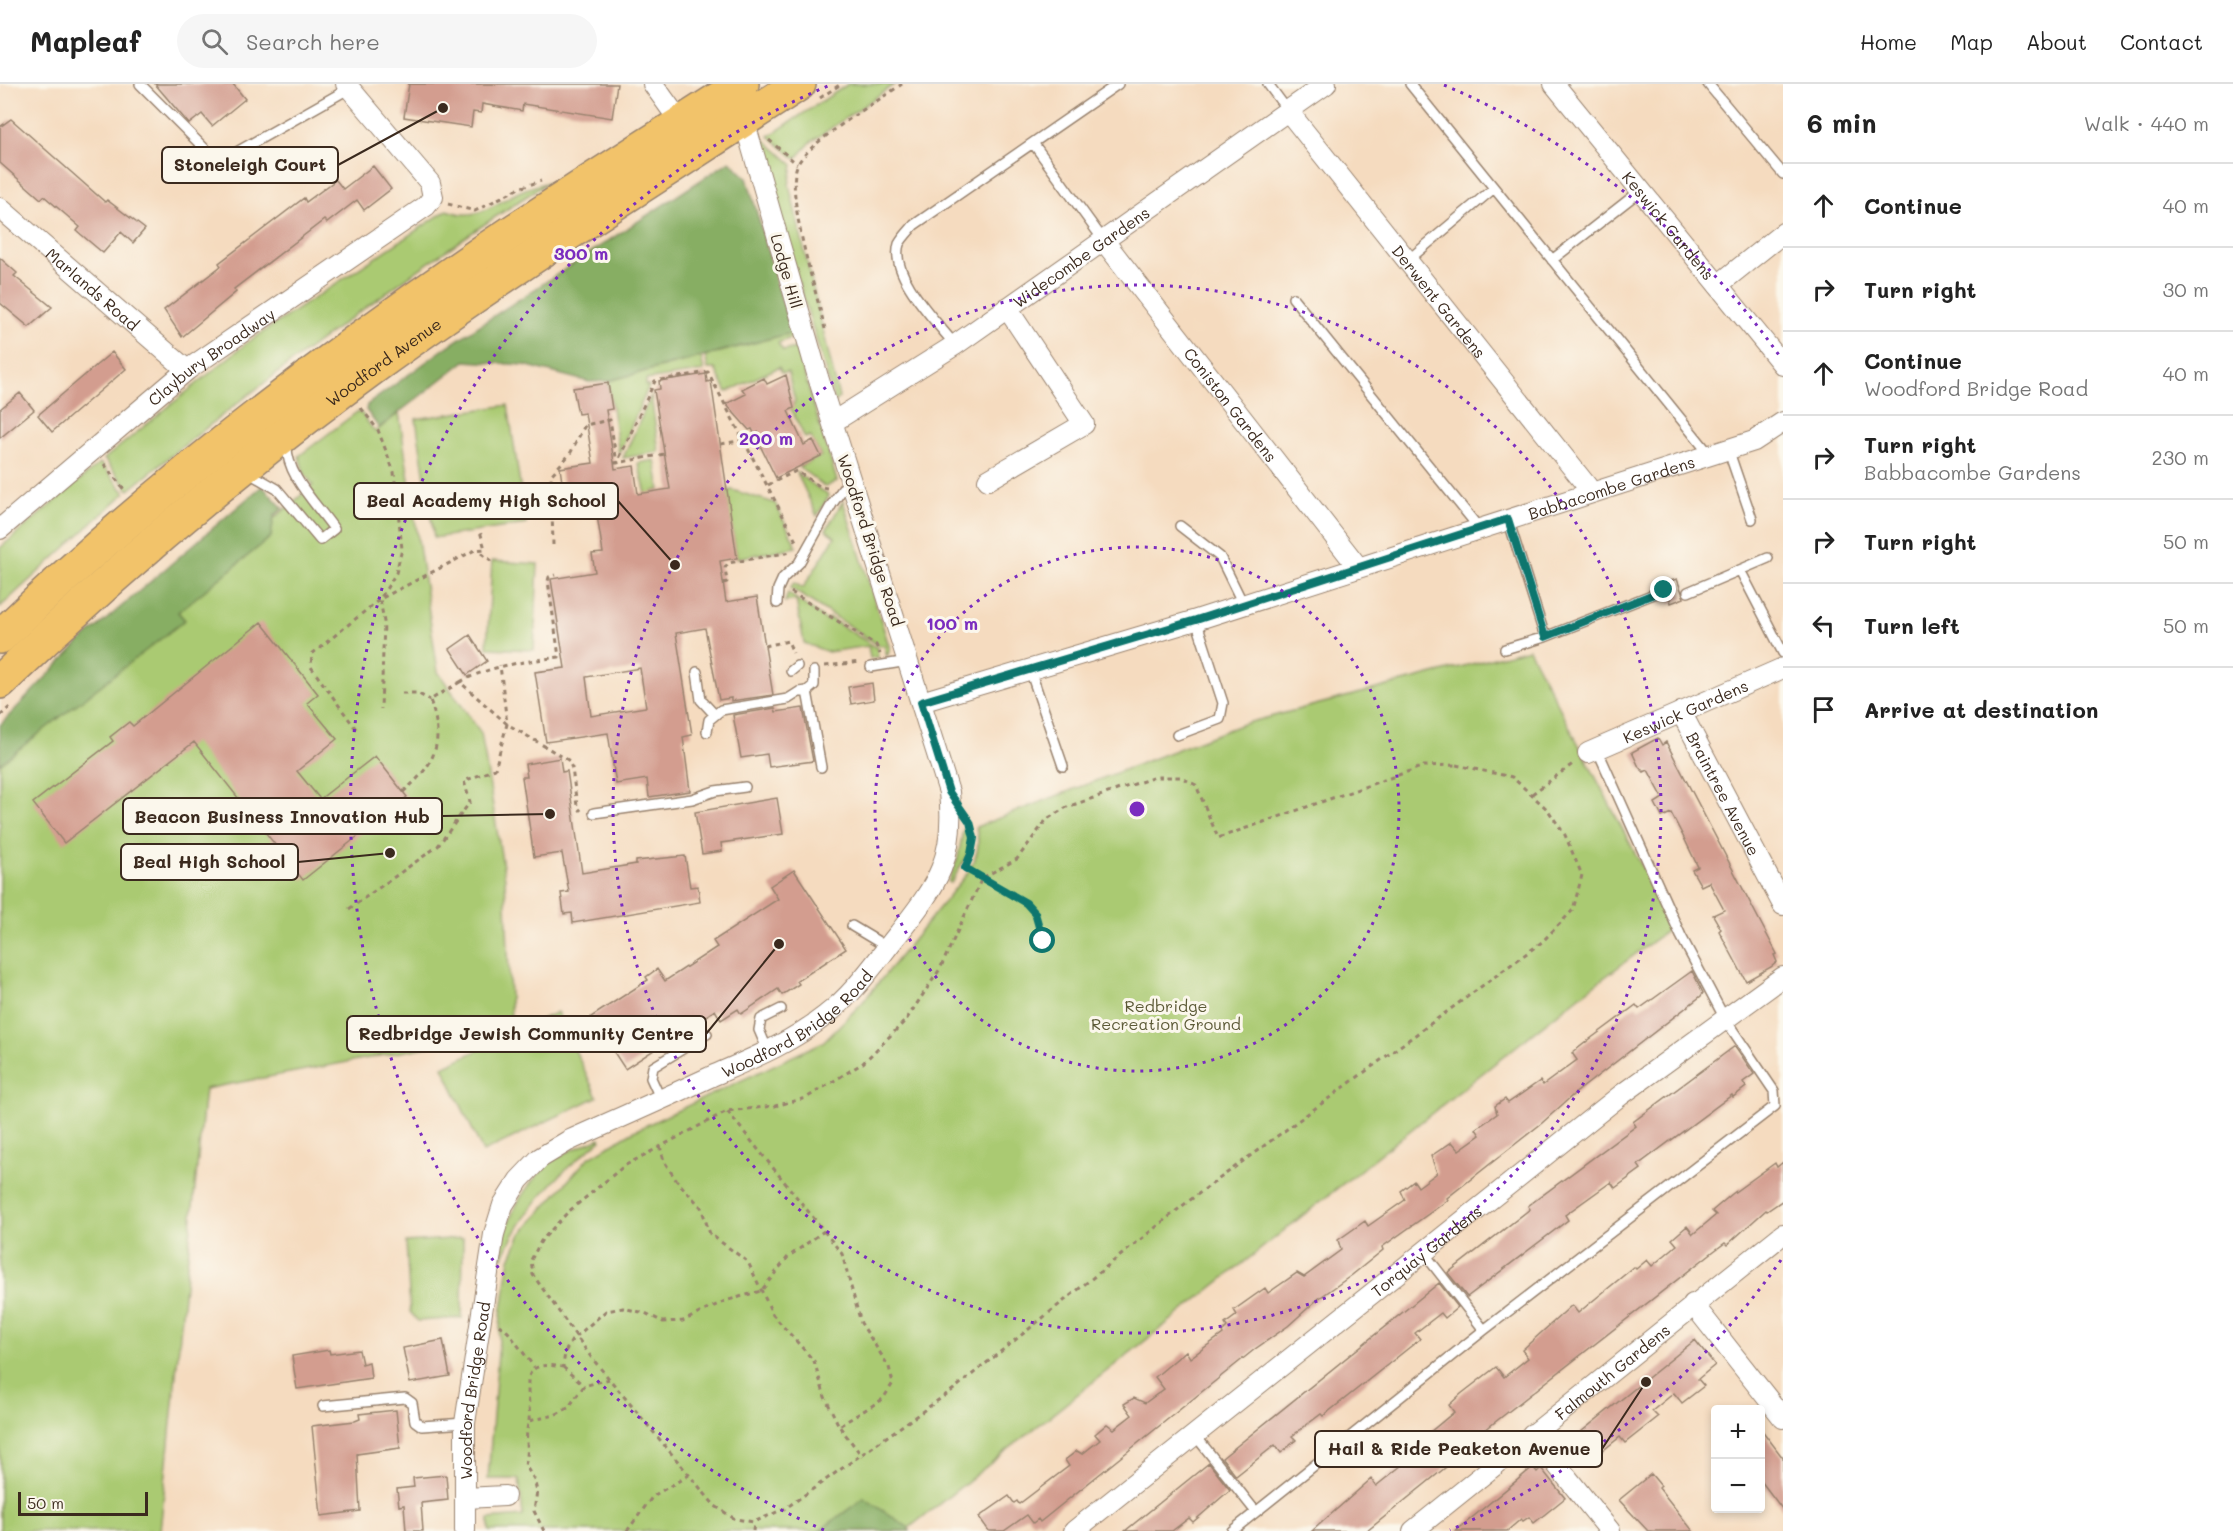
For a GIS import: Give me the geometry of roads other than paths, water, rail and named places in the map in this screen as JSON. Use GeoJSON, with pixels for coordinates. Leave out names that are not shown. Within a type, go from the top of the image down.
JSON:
{"type":"FeatureCollection","features":[{"type":"Feature","properties":{"kind":"highway","name":"Woodford Avenue"},"geometry":{"type":"LineString","coordinates":[[0,637],[127,522],[239,429],[474,258],[742,84]]}},
{"type":"Feature","properties":{"kind":"highway","name":"Woodford Avenue"},"geometry":{"type":"LineString","coordinates":[[0,682],[150,544],[288,431],[492,285],[753,127],[799,84]]}},
{"type":"Feature","properties":{"kind":"street"},"geometry":{"type":"LineString","coordinates":[[653,84],[681,123]]}},
{"type":"Feature","properties":{"kind":"street","name":"Widecombe Gardens"},"geometry":{"type":"LineString","coordinates":[[833,422],[955,345],[1326,84]]}},
{"type":"Feature","properties":{"kind":"street","name":"Keswick Gardens"},"geometry":{"type":"LineString","coordinates":[[1554,84],[1783,365]]}},
{"type":"Feature","properties":{"kind":"street","name":"Claybury Broadway"},"geometry":{"type":"LineString","coordinates":[[0,529],[187,370],[426,206],[433,197],[430,183],[348,86]]}},
{"type":"Feature","properties":{"kind":"street","name":"Derwent Gardens"},"geometry":{"type":"LineString","coordinates":[[1288,111],[1587,486],[1589,494]]}},
{"type":"Feature","properties":{"kind":"street","name":"Lodge Hill"},"geometry":{"type":"LineString","coordinates":[[753,127],[833,422]]}},
{"type":"Feature","properties":{"kind":"street","name":"Marlands Road"},"geometry":{"type":"LineString","coordinates":[[0,208],[187,370]]}},
{"type":"Feature","properties":{"kind":"street"},"geometry":{"type":"LineString","coordinates":[[1718,285],[1783,233]]}},
{"type":"Feature","properties":{"kind":"street","name":"Coniston Gardens"},"geometry":{"type":"LineString","coordinates":[[1104,241],[1358,567]]}},
{"type":"Feature","properties":{"kind":"street"},"geometry":{"type":"LineString","coordinates":[[988,480],[1084,423],[1007,308]]}},
{"type":"Feature","properties":{"kind":"street","name":"Woodford Bridge Road"},"geometry":{"type":"LineString","coordinates":[[465,1531],[465,1423],[480,1320],[494,1234],[503,1205],[519,1180],[540,1158],[568,1141],[791,1041],[828,1014],[856,986],[935,885],[947,856],[952,822],[949,792],[907,657],[847,484],[833,422]]}},
{"type":"Feature","properties":{"kind":"street","name":"Babbacombe Gardens"},"geometry":{"type":"LineString","coordinates":[[921,702],[1196,620],[1754,441],[1783,422]]}},
{"type":"Feature","properties":{"kind":"street","name":"Keswick Gardens"},"geometry":{"type":"LineString","coordinates":[[1593,751],[1783,668]]}},
{"type":"Feature","properties":{"kind":"street","name":"Braintree Avenue"},"geometry":{"type":"LineString","coordinates":[[1681,712],[1783,905]]}},
{"type":"Feature","properties":{"kind":"street","name":"Torquay Gardens"},"geometry":{"type":"LineString","coordinates":[[1074,1531],[1621,1095],[1783,977]]}},
{"type":"Feature","properties":{"kind":"street","name":"Falmouth Gardens"},"geometry":{"type":"LineString","coordinates":[[1413,1531],[1783,1234]]}},
{"type":"Feature","properties":{"kind":"street"},"geometry":{"type":"LineString","coordinates":[[1693,1304],[1783,1418]]}},
{"type":"Feature","properties":{"kind":"street"},"geometry":{"type":"LineString","coordinates":[[1532,1434],[1610,1531]]}},
{"type":"Feature","properties":{"kind":"street"},"geometry":{"type":"LineString","coordinates":[[465,1498],[505,1496]]}},
{"type":"Feature","properties":{"kind":"lane"},"geometry":{"type":"LineString","coordinates":[[140,84],[214,158],[228,157],[348,86]]}},
{"type":"Feature","properties":{"kind":"lane"},"geometry":{"type":"LineString","coordinates":[[955,345],[898,267],[899,244],[914,225],[1118,84]]}},
{"type":"Feature","properties":{"kind":"lane"},"geometry":{"type":"LineString","coordinates":[[1268,84],[1288,111]]}},
{"type":"Feature","properties":{"kind":"lane"},"geometry":{"type":"LineString","coordinates":[[1410,84],[1552,260],[1719,452],[1752,519]]}},
{"type":"Feature","properties":{"kind":"lane"},"geometry":{"type":"LineString","coordinates":[[1708,84],[1783,174]]}},
{"type":"Feature","properties":{"kind":"lane"},"geometry":{"type":"LineString","coordinates":[[1033,143],[1104,241]]}},
{"type":"Feature","properties":{"kind":"lane"},"geometry":{"type":"LineString","coordinates":[[1407,261],[1494,188]]}},
{"type":"Feature","properties":{"kind":"lane"},"geometry":{"type":"LineString","coordinates":[[1552,260],[1640,190]]}},
{"type":"Feature","properties":{"kind":"lane"},"geometry":{"type":"LineString","coordinates":[[1293,298],[1479,528]]}},
{"type":"Feature","properties":{"kind":"lane"},"geometry":{"type":"LineString","coordinates":[[237,472],[253,474],[277,489],[320,540],[334,529],[295,476],[287,449],[288,431]]}},
{"type":"Feature","properties":{"kind":"lane"},"geometry":{"type":"LineString","coordinates":[[777,603],[779,584],[799,563],[847,484]]}},
{"type":"Feature","properties":{"kind":"lane"},"geometry":{"type":"LineString","coordinates":[[1508,519],[1545,637]]}},
{"type":"Feature","properties":{"kind":"lane"},"geometry":{"type":"LineString","coordinates":[[1180,526],[1220,556],[1243,604]]}},
{"type":"Feature","properties":{"kind":"lane"},"geometry":{"type":"LineString","coordinates":[[1688,592],[1740,572],[1768,558]]}},
{"type":"Feature","properties":{"kind":"lane"},"geometry":{"type":"LineString","coordinates":[[1740,572],[1783,653]]}},
{"type":"Feature","properties":{"kind":"lane"},"geometry":{"type":"LineString","coordinates":[[1505,649],[1545,637],[1664,590]]}},
{"type":"Feature","properties":{"kind":"lane"},"geometry":{"type":"LineString","coordinates":[[1177,735],[1220,719],[1223,703],[1196,620]]}},
{"type":"Feature","properties":{"kind":"lane"},"geometry":{"type":"LineString","coordinates":[[871,667],[881,662],[907,657]]}},
{"type":"Feature","properties":{"kind":"lane"},"geometry":{"type":"LineString","coordinates":[[1030,670],[1062,766]]}},
{"type":"Feature","properties":{"kind":"lane"},"geometry":{"type":"LineString","coordinates":[[707,732],[709,720],[714,714],[781,700],[803,691],[814,685],[814,671]]}},
{"type":"Feature","properties":{"kind":"lane"},"geometry":{"type":"LineString","coordinates":[[697,672],[701,700],[714,714]]}},
{"type":"Feature","properties":{"kind":"lane"},"geometry":{"type":"LineString","coordinates":[[803,691],[821,767]]}},
{"type":"Feature","properties":{"kind":"lane"},"geometry":{"type":"LineString","coordinates":[[1232,1531],[1484,1330],[1775,1106],[1774,1091],[1725,1019],[1682,936],[1593,751]]}},
{"type":"Feature","properties":{"kind":"lane"},"geometry":{"type":"LineString","coordinates":[[594,813],[692,799],[715,791],[745,787]]}},
{"type":"Feature","properties":{"kind":"lane"},"geometry":{"type":"LineString","coordinates":[[852,926],[887,947]]}},
{"type":"Feature","properties":{"kind":"lane"},"geometry":{"type":"LineString","coordinates":[[768,1051],[759,1030],[761,1019],[781,1009]]}},
{"type":"Feature","properties":{"kind":"lane"},"geometry":{"type":"LineString","coordinates":[[661,1100],[651,1078],[653,1067],[707,1034]]}},
{"type":"Feature","properties":{"kind":"lane"},"geometry":{"type":"LineString","coordinates":[[1424,1253],[1484,1330]]}},
{"type":"Feature","properties":{"kind":"lane"},"geometry":{"type":"LineString","coordinates":[[323,1407],[405,1398],[412,1403],[415,1421],[422,1426],[465,1423]]}},
{"type":"Feature","properties":{"kind":"lane"},"geometry":{"type":"LineString","coordinates":[[1195,1435],[1256,1512]]}},
{"type":"Feature","properties":{"kind":"place","name":"Stoneleigh Court"},"geometry":{"type":"Point","coordinates":[443,108]}},
{"type":"Feature","properties":{"kind":"place","name":"Beal Academy High School"},"geometry":{"type":"Point","coordinates":[675,565]}},
{"type":"Feature","properties":{"kind":"place","name":"Beacon Business Innovation Hub"},"geometry":{"type":"Point","coordinates":[550,814]}},
{"type":"Feature","properties":{"kind":"place","name":"Beal High School"},"geometry":{"type":"Point","coordinates":[390,853]}},
{"type":"Feature","properties":{"kind":"place","name":"Redbridge Jewish Community Centre"},"geometry":{"type":"Point","coordinates":[779,944]}},
{"type":"Feature","properties":{"kind":"place","name":"Hail & Ride Peaketon Avenue"},"geometry":{"type":"Point","coordinates":[1646,1382]}},
{"type":"Feature","properties":{"kind":"park label","name":"Redbridge Recreation Ground"},"geometry":{"type":"Point","coordinates":[1166,1014]}}]}
